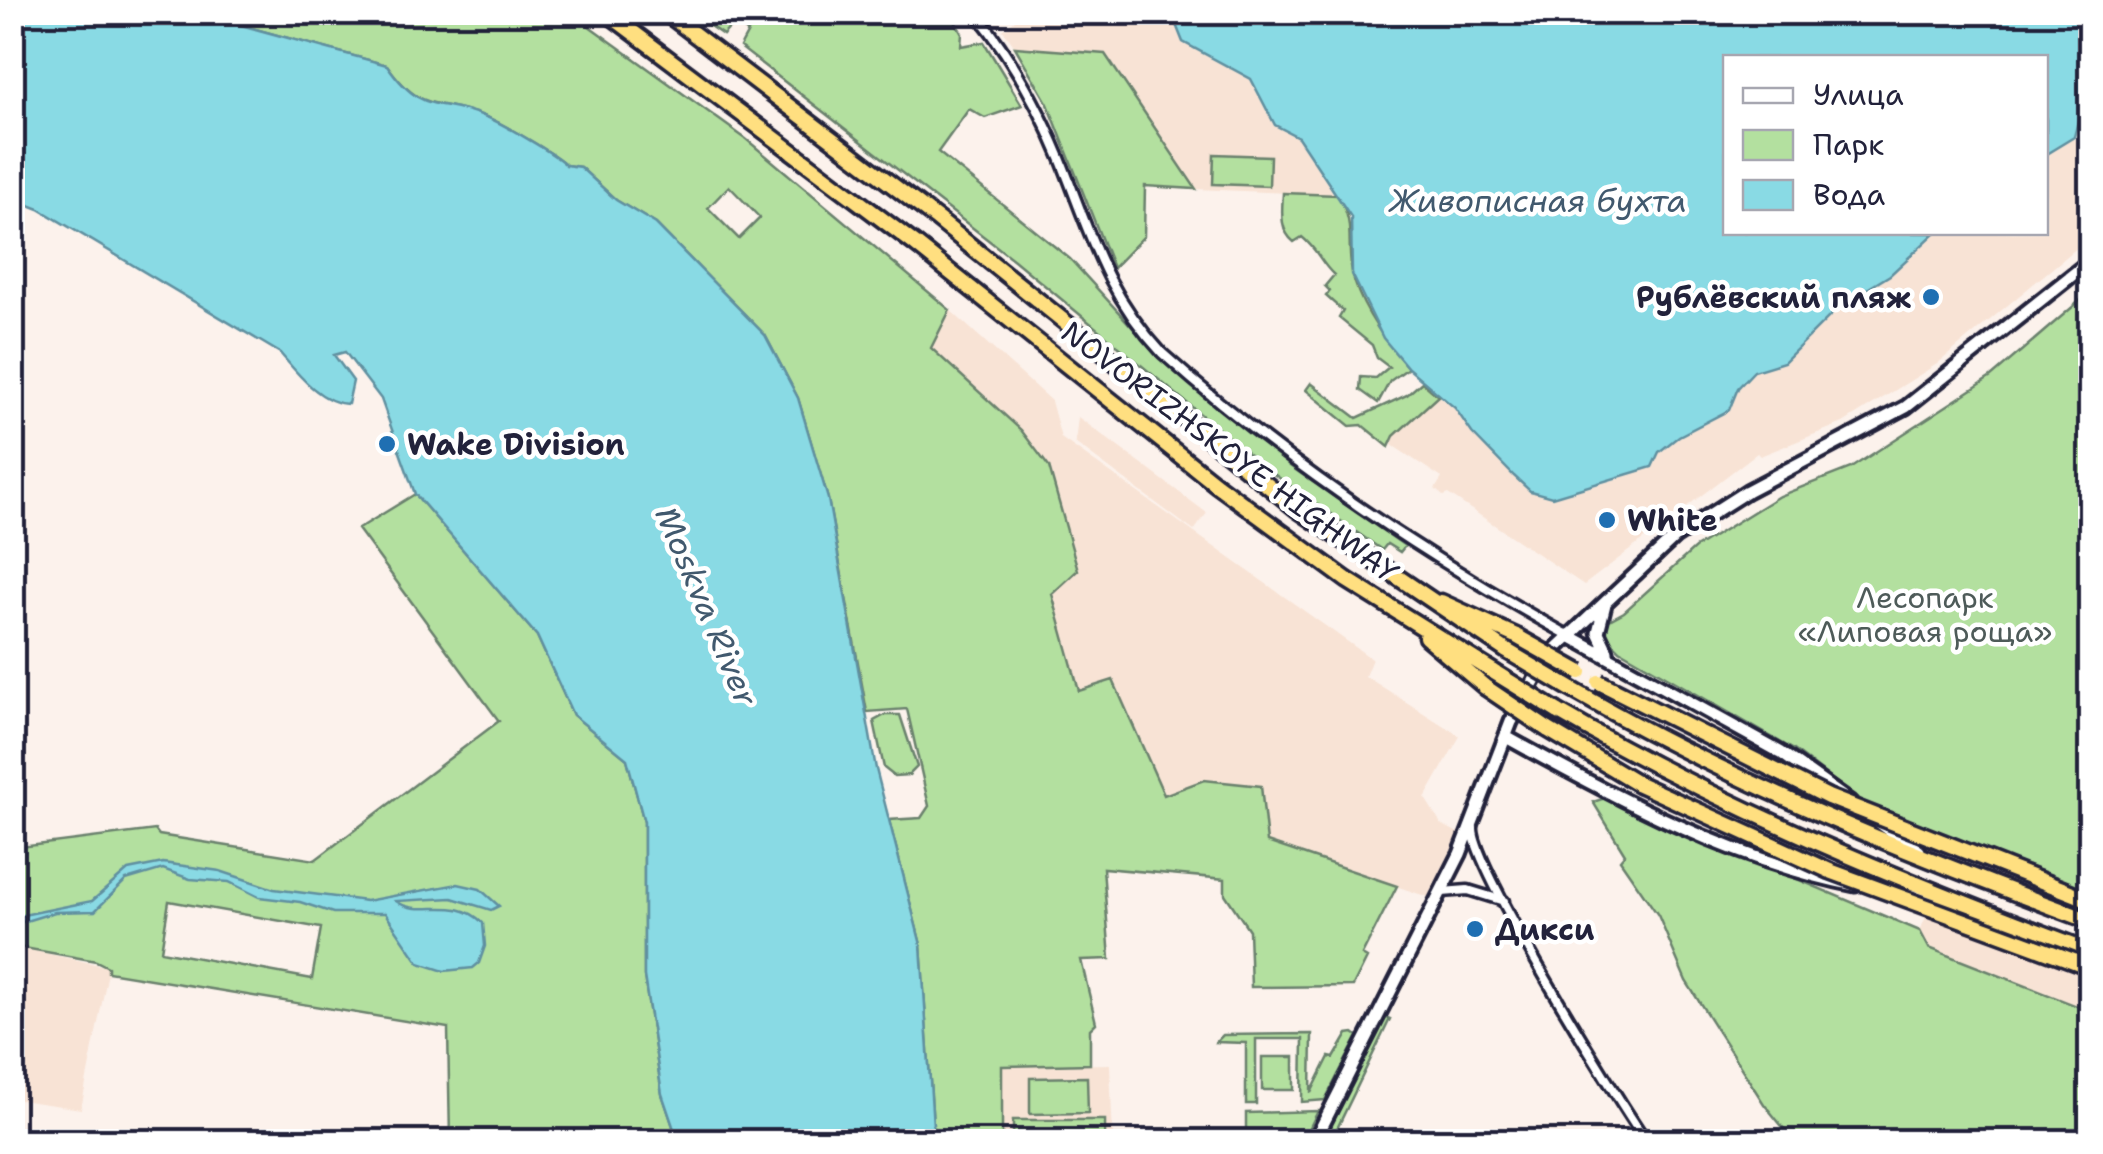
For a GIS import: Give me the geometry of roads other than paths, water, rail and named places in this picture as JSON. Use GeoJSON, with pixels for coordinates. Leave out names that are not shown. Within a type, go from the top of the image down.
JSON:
{"type":"FeatureCollection","features":[{"type":"Feature","properties":{"kind":"highway","name":"NOVORIZHSKOYE HIGHWAY"},"geometry":{"type":"LineString","coordinates":[[606,12],[915,244],[1217,484],[1391,608],[1558,711],[1700,790],[2090,951]]}},
{"type":"Feature","properties":{"kind":"highway","name":"NOVORIZHSKOYE HIGHWAY"},"geometry":{"type":"LineString","coordinates":[[665,12],[937,219],[1254,476],[1464,625],[1715,768],[1930,860],[2090,921]]}},
{"type":"Feature","properties":{"kind":"highway"},"geometry":{"type":"LineString","coordinates":[[1404,586],[1516,636],[1828,797],[2090,900]]}},
{"type":"Feature","properties":{"kind":"highway"},"geometry":{"type":"LineString","coordinates":[[1391,608],[1485,687],[1639,784],[1830,872],[2090,967]]}},
{"type":"Feature","properties":{"kind":"street"},"geometry":{"type":"LineString","coordinates":[[976,12],[1032,98],[1104,275],[1139,328],[1162,353],[1343,496],[1423,550],[1780,752],[1930,860]]}},
{"type":"Feature","properties":{"kind":"street"},"geometry":{"type":"LineString","coordinates":[[1314,1142],[1474,825],[1527,688],[1568,635],[1709,513],[1906,407],[2090,260]]}},
{"type":"Feature","properties":{"kind":"street"},"geometry":{"type":"LineString","coordinates":[[1610,595],[1600,614],[1598,632],[1610,655]]}},
{"type":"Feature","properties":{"kind":"street"},"geometry":{"type":"LineString","coordinates":[[1506,737],[1698,833],[1795,871],[1970,904]]}},
{"type":"Feature","properties":{"kind":"street"},"geometry":{"type":"LineString","coordinates":[[1474,825],[1473,838],[1504,901],[1647,1142]]}},
{"type":"Feature","properties":{"kind":"street"},"geometry":{"type":"LineString","coordinates":[[1460,854],[1482,860]]}},
{"type":"Feature","properties":{"kind":"street"},"geometry":{"type":"LineString","coordinates":[[1442,892],[1468,890],[1504,901]]}},
{"type":"Feature","properties":{"kind":"water","name":"Moskva River"},"geometry":{"type":"Polygon","coordinates":[[[13,12],[197,13],[387,65],[411,93],[422,99],[486,117],[566,165],[580,167],[616,200],[656,224],[765,335],[798,398],[828,499],[876,769],[921,945],[934,1141],[678,1141],[662,1094],[644,976],[644,822],[627,759],[573,715],[537,636],[415,494],[381,399],[345,352],[334,355],[353,381],[348,404],[319,393],[280,353],[39,209],[13,199],[13,12]]]}},
{"type":"Feature","properties":{"kind":"water","name":"Живописная бухта"},"geometry":{"type":"Polygon","coordinates":[[[1171,12],[2090,13],[2090,106],[2080,113],[2074,137],[2048,153],[2048,55],[1723,55],[1723,235],[1933,235],[1890,275],[1841,305],[1784,362],[1754,371],[1738,388],[1729,410],[1679,436],[1659,452],[1652,467],[1552,497],[1530,491],[1514,476],[1472,433],[1455,408],[1408,368],[1383,338],[1352,274],[1351,217],[1298,137],[1275,125],[1251,79],[1183,42],[1171,12]]]}},
{"type":"Feature","properties":{"kind":"water"},"geometry":{"type":"Polygon","coordinates":[[[163,863],[220,871],[274,889],[366,901],[458,884],[480,889],[499,906],[491,910],[452,898],[396,901],[416,908],[461,910],[483,923],[485,946],[479,963],[473,968],[444,971],[419,963],[385,913],[333,913],[300,902],[259,897],[229,882],[190,879],[163,869],[126,880],[95,911],[55,912],[13,925],[13,917],[92,901],[128,870],[163,863]]]}},
{"type":"Feature","properties":{"kind":"place","name":"Рублёвский пляж"},"geometry":{"type":"Point","coordinates":[1931,297]}},
{"type":"Feature","properties":{"kind":"place","name":"Wake Division"},"geometry":{"type":"Point","coordinates":[387,444]}},
{"type":"Feature","properties":{"kind":"place","name":"White"},"geometry":{"type":"Point","coordinates":[1607,520]}},
{"type":"Feature","properties":{"kind":"place","name":"Дикси"},"geometry":{"type":"Point","coordinates":[1475,929]}},
{"type":"Feature","properties":{"kind":"park label","name":"Лесопарк «Липовая роща»"},"geometry":{"type":"Point","coordinates":[1925,614]}}]}
